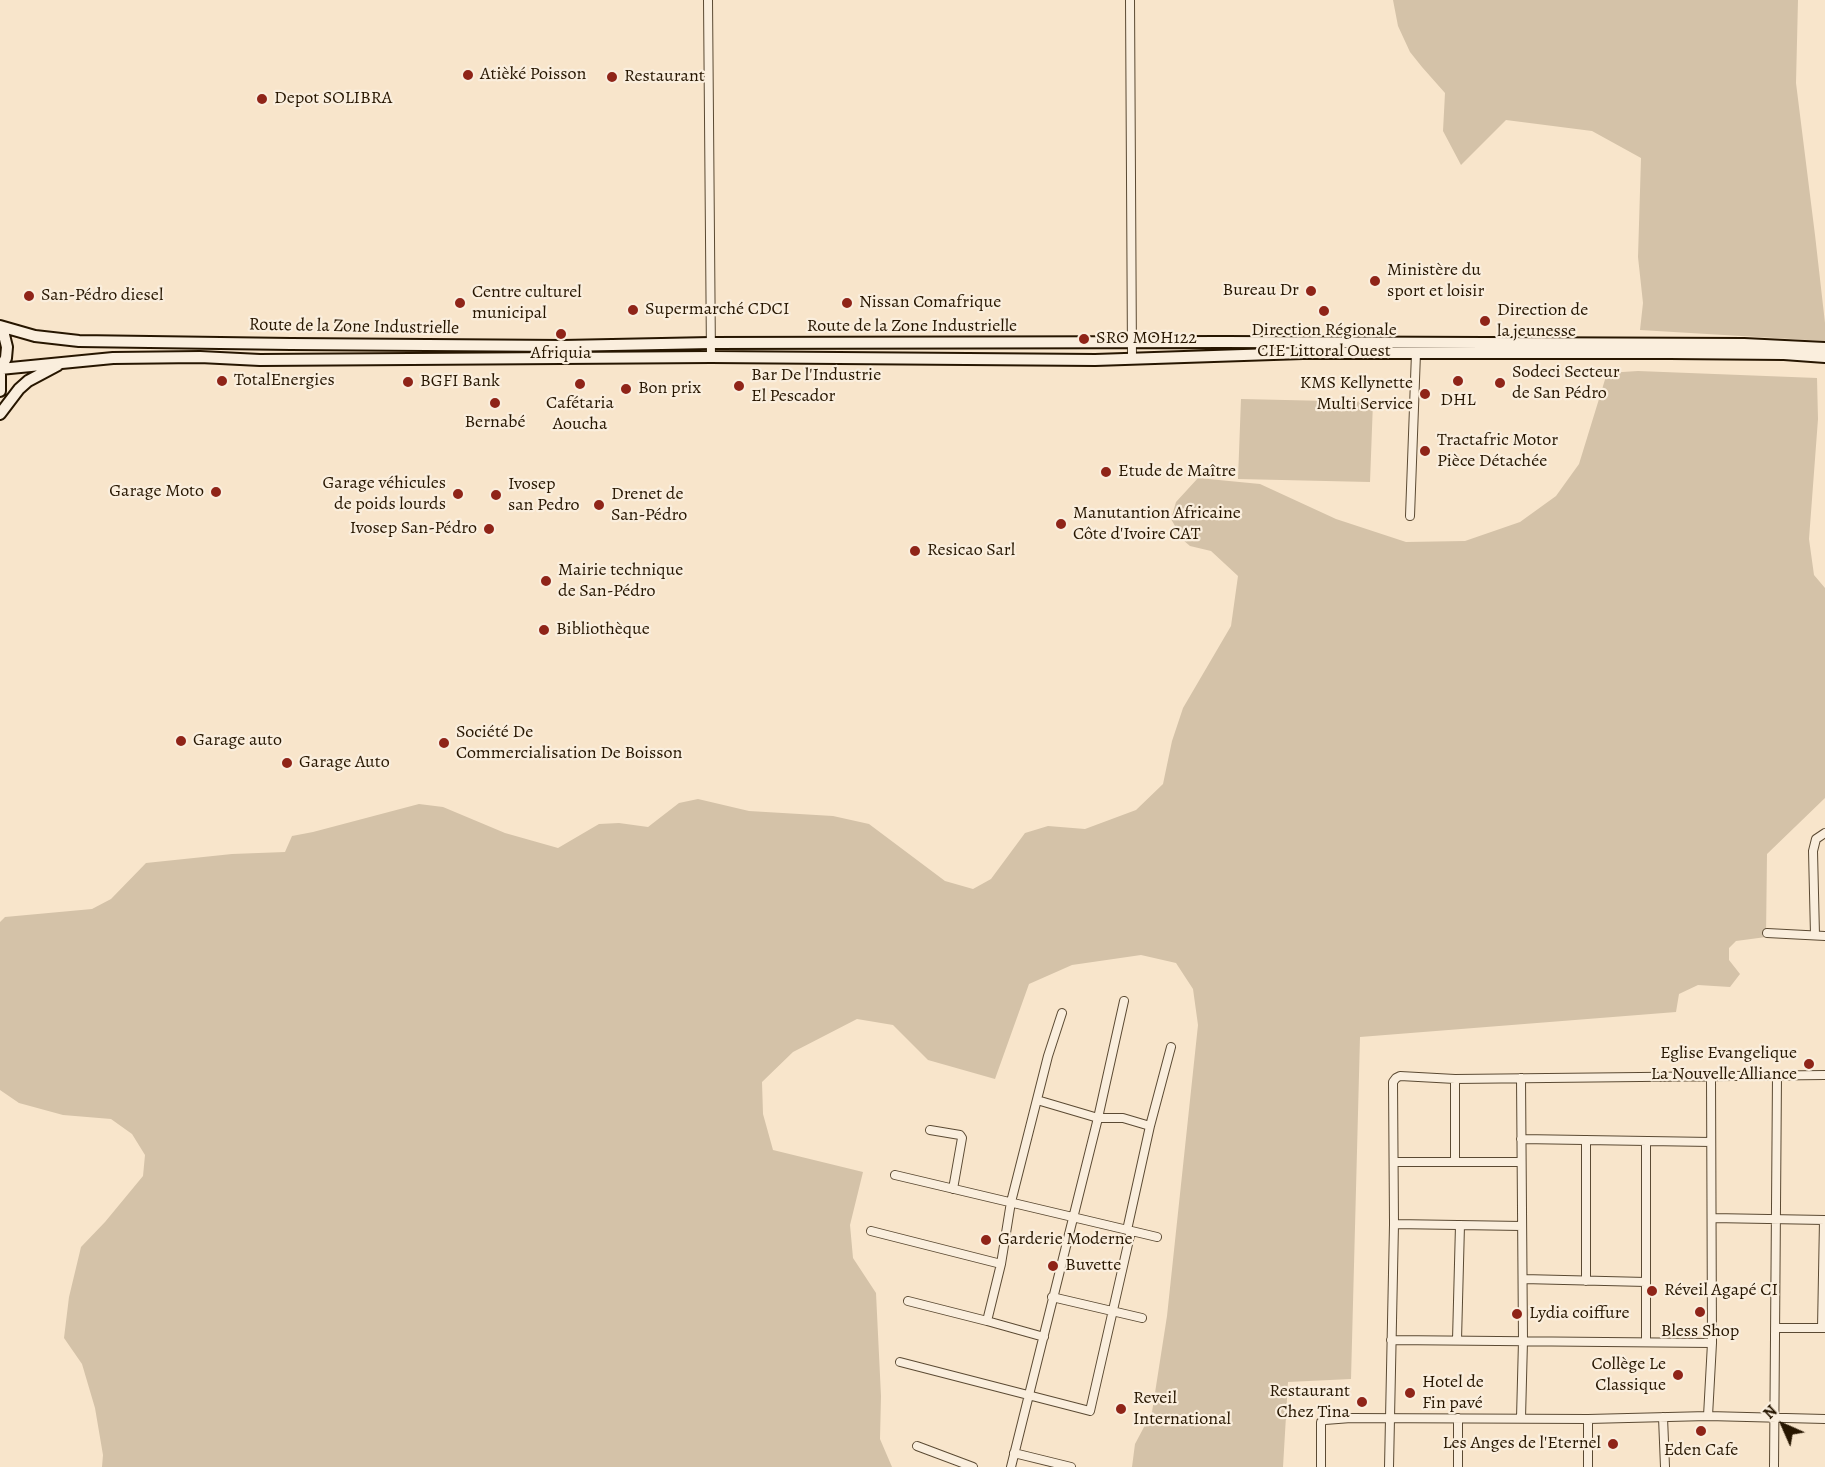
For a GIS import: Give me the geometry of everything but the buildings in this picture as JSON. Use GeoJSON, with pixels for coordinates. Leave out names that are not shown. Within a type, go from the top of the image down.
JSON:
{"type":"FeatureCollection","features":[{"type":"Feature","properties":{"kind":"main road","name":"Route de la Zone Industrielle"},"geometry":{"type":"LineString","coordinates":[[0,327],[35,336],[79,341],[551,346],[711,343],[1095,344],[1133,342],[1733,344],[1825,348]]}},
{"type":"Feature","properties":{"kind":"main road"},"geometry":{"type":"LineString","coordinates":[[0,327],[7,347],[6,358],[0,369],[0,391]]}},
{"type":"Feature","properties":{"kind":"main road","name":"Route de la Zone Industrielle"},"geometry":{"type":"LineString","coordinates":[[0,369],[113,358],[178,357],[260,360],[711,357],[1095,360],[1303,353],[1670,352],[1825,357]]}},
{"type":"Feature","properties":{"kind":"main road"},"geometry":{"type":"LineString","coordinates":[[0,414],[28,381],[65,362]]}},
{"type":"Feature","properties":{"kind":"street"},"geometry":{"type":"LineString","coordinates":[[708,0],[711,357]]}},
{"type":"Feature","properties":{"kind":"street"},"geometry":{"type":"LineString","coordinates":[[1130,0],[1132,358]]}},
{"type":"Feature","properties":{"kind":"street"},"geometry":{"type":"LineString","coordinates":[[1410,516],[1416,353]]}},
{"type":"Feature","properties":{"kind":"street"},"geometry":{"type":"LineString","coordinates":[[1815,935],[1813,851],[1816,839],[1825,833]]}},
{"type":"Feature","properties":{"kind":"street"},"geometry":{"type":"LineString","coordinates":[[1767,933],[1825,936]]}},
{"type":"Feature","properties":{"kind":"street"},"geometry":{"type":"LineString","coordinates":[[1011,1467],[1074,1217],[1124,1001]]}},
{"type":"Feature","properties":{"kind":"street"},"geometry":{"type":"LineString","coordinates":[[987,1321],[1001,1264],[1011,1202],[1062,1013]]}},
{"type":"Feature","properties":{"kind":"street"},"geometry":{"type":"LineString","coordinates":[[900,1362],[1090,1411],[1150,1126],[1171,1047]]}},
{"type":"Feature","properties":{"kind":"street"},"geometry":{"type":"LineString","coordinates":[[1389,1467],[1394,1224],[1394,1082],[1396,1078],[1825,1075]]}},
{"type":"Feature","properties":{"kind":"street"},"geometry":{"type":"LineString","coordinates":[[1708,1416],[1712,1343],[1711,1076]]}},
{"type":"Feature","properties":{"kind":"street"},"geometry":{"type":"LineString","coordinates":[[1774,1467],[1777,1076]]}},
{"type":"Feature","properties":{"kind":"street"},"geometry":{"type":"LineString","coordinates":[[1521,1078],[1523,1341],[1521,1418]]}},
{"type":"Feature","properties":{"kind":"street"},"geometry":{"type":"LineString","coordinates":[[1455,1079],[1455,1162]]}},
{"type":"Feature","properties":{"kind":"street"},"geometry":{"type":"LineString","coordinates":[[1037,1101],[1098,1118],[1123,1118],[1150,1126]]}},
{"type":"Feature","properties":{"kind":"street"},"geometry":{"type":"LineString","coordinates":[[930,1130],[962,1138],[953,1189]]}},
{"type":"Feature","properties":{"kind":"street"},"geometry":{"type":"LineString","coordinates":[[1521,1139],[1711,1142]]}},
{"type":"Feature","properties":{"kind":"street"},"geometry":{"type":"LineString","coordinates":[[1586,1140],[1586,1281]]}},
{"type":"Feature","properties":{"kind":"street"},"geometry":{"type":"LineString","coordinates":[[1646,1141],[1646,1342]]}},
{"type":"Feature","properties":{"kind":"street"},"geometry":{"type":"LineString","coordinates":[[1394,1162],[1521,1162]]}},
{"type":"Feature","properties":{"kind":"street"},"geometry":{"type":"LineString","coordinates":[[895,1175],[1157,1237]]}},
{"type":"Feature","properties":{"kind":"street"},"geometry":{"type":"LineString","coordinates":[[1712,1218],[1824,1220],[1824,1328],[1775,1328]]}},
{"type":"Feature","properties":{"kind":"street"},"geometry":{"type":"LineString","coordinates":[[1394,1224],[1522,1226]]}},
{"type":"Feature","properties":{"kind":"street"},"geometry":{"type":"LineString","coordinates":[[1457,1340],[1460,1225]]}},
{"type":"Feature","properties":{"kind":"street"},"geometry":{"type":"LineString","coordinates":[[871,1232],[1001,1264]]}},
{"type":"Feature","properties":{"kind":"street"},"geometry":{"type":"LineString","coordinates":[[1522,1279],[1646,1282]]}},
{"type":"Feature","properties":{"kind":"street"},"geometry":{"type":"LineString","coordinates":[[1052,1297],[1142,1318]]}},
{"type":"Feature","properties":{"kind":"street"},"geometry":{"type":"LineString","coordinates":[[908,1301],[1044,1337]]}},
{"type":"Feature","properties":{"kind":"street"},"geometry":{"type":"LineString","coordinates":[[1391,1340],[1712,1343]]}},
{"type":"Feature","properties":{"kind":"street"},"geometry":{"type":"LineString","coordinates":[[1321,1467],[1322,1421],[1351,1418],[1588,1419],[1708,1416],[1825,1419]]}},
{"type":"Feature","properties":{"kind":"street"},"geometry":{"type":"LineString","coordinates":[[1663,1417],[1665,1467]]}},
{"type":"Feature","properties":{"kind":"street"},"geometry":{"type":"LineString","coordinates":[[1458,1418],[1458,1467]]}},
{"type":"Feature","properties":{"kind":"street"},"geometry":{"type":"LineString","coordinates":[[1588,1419],[1588,1467]]}},
{"type":"Feature","properties":{"kind":"street"},"geometry":{"type":"LineString","coordinates":[[917,1446],[973,1467]]}},
{"type":"Feature","properties":{"kind":"street"},"geometry":{"type":"LineString","coordinates":[[1014,1453],[1071,1467]]}},
{"type":"Feature","properties":{"kind":"shaded area"},"geometry":{"type":"Polygon","coordinates":[[[1393,0],[1798,0],[1796,83],[1825,323],[1825,341],[1640,330],[1643,303],[1638,257],[1641,158],[1592,131],[1506,120],[1461,165],[1443,131],[1445,93],[1410,52],[1398,26],[1393,0]]]}},
{"type":"Feature","properties":{"kind":"shaded area"},"geometry":{"type":"Polygon","coordinates":[[[1638,371],[1817,378],[1818,419],[1809,539],[1814,575],[1825,588],[1825,798],[1767,854],[1766,937],[1736,941],[1729,948],[1729,960],[1740,974],[1730,987],[1698,985],[1679,994],[1676,1012],[1360,1037],[1351,1379],[1288,1382],[1283,1467],[1132,1467],[1135,1444],[1152,1412],[1167,1316],[1198,1025],[1193,989],[1176,963],[1141,955],[1072,965],[1029,984],[995,1079],[928,1060],[893,1025],[857,1019],[793,1052],[762,1082],[763,1114],[773,1150],[863,1172],[850,1225],[853,1258],[876,1293],[881,1396],[880,1439],[892,1467],[102,1467],[103,1455],[95,1408],[82,1364],[64,1338],[69,1297],[81,1247],[143,1176],[145,1155],[132,1134],[111,1119],[63,1115],[19,1103],[0,1090],[0,922],[5,917],[92,909],[111,899],[146,863],[232,854],[285,852],[292,836],[419,804],[443,807],[505,833],[558,848],[599,824],[619,823],[648,827],[679,803],[698,799],[749,811],[833,816],[869,824],[945,881],[973,889],[991,879],[1025,833],[1048,826],[1085,829],[1136,810],[1163,784],[1172,741],[1183,708],[1231,626],[1238,576],[1211,551],[1190,546],[1183,540],[1171,519],[1176,502],[1198,478],[1260,484],[1336,519],[1406,542],[1465,541],[1520,522],[1556,496],[1579,464],[1607,373],[1638,371]]]}},
{"type":"Feature","properties":{"kind":"shaded area"},"geometry":{"type":"Polygon","coordinates":[[[1241,399],[1373,402],[1370,482],[1238,479],[1241,399]]]}},
{"type":"Feature","properties":{"kind":"place","name":"Atièké Poisson"},"geometry":{"type":"Point","coordinates":[468,75]}},
{"type":"Feature","properties":{"kind":"place","name":"Restaurant"},"geometry":{"type":"Point","coordinates":[612,77]}},
{"type":"Feature","properties":{"kind":"place","name":"Depot SOLIBRA"},"geometry":{"type":"Point","coordinates":[262,99]}},
{"type":"Feature","properties":{"kind":"place","name":"Ministère du sport et loisir"},"geometry":{"type":"Point","coordinates":[1375,281]}},
{"type":"Feature","properties":{"kind":"place","name":"Bureau Dr"},"geometry":{"type":"Point","coordinates":[1311,291]}},
{"type":"Feature","properties":{"kind":"place","name":"San-Pédro diesel"},"geometry":{"type":"Point","coordinates":[29,296]}},
{"type":"Feature","properties":{"kind":"place","name":"Centre culturel municipal"},"geometry":{"type":"Point","coordinates":[460,303]}},
{"type":"Feature","properties":{"kind":"place","name":"Nissan Comafrique"},"geometry":{"type":"Point","coordinates":[847,303]}},
{"type":"Feature","properties":{"kind":"place","name":"Supermarché CDCI"},"geometry":{"type":"Point","coordinates":[633,310]}},
{"type":"Feature","properties":{"kind":"place","name":"Direction Régionale CIE Littoral Ouest"},"geometry":{"type":"Point","coordinates":[1324,311]}},
{"type":"Feature","properties":{"kind":"place","name":"Direction de la jeunesse"},"geometry":{"type":"Point","coordinates":[1485,321]}},
{"type":"Feature","properties":{"kind":"place","name":"Afriquia"},"geometry":{"type":"Point","coordinates":[561,334]}},
{"type":"Feature","properties":{"kind":"place","name":"SRO MOH122"},"geometry":{"type":"Point","coordinates":[1084,339]}},
{"type":"Feature","properties":{"kind":"place","name":"TotalEnergies"},"geometry":{"type":"Point","coordinates":[222,381]}},
{"type":"Feature","properties":{"kind":"place","name":"DHL"},"geometry":{"type":"Point","coordinates":[1458,381]}},
{"type":"Feature","properties":{"kind":"place","name":"BGFI Bank"},"geometry":{"type":"Point","coordinates":[408,382]}},
{"type":"Feature","properties":{"kind":"place","name":"Sodeci Secteur de San Pédro"},"geometry":{"type":"Point","coordinates":[1500,383]}},
{"type":"Feature","properties":{"kind":"place","name":"Cafétaria Aoucha"},"geometry":{"type":"Point","coordinates":[580,384]}},
{"type":"Feature","properties":{"kind":"place","name":"Bar De l'Industrie El Pescador"},"geometry":{"type":"Point","coordinates":[739,386]}},
{"type":"Feature","properties":{"kind":"place","name":"Bon prix"},"geometry":{"type":"Point","coordinates":[626,389]}},
{"type":"Feature","properties":{"kind":"place","name":"KMS Kellynette Multi Service"},"geometry":{"type":"Point","coordinates":[1425,394]}},
{"type":"Feature","properties":{"kind":"place","name":"Bernabé"},"geometry":{"type":"Point","coordinates":[495,403]}},
{"type":"Feature","properties":{"kind":"place","name":"Tractafric Motor Pièce Détachée"},"geometry":{"type":"Point","coordinates":[1425,451]}},
{"type":"Feature","properties":{"kind":"place","name":"Etude de Maître"},"geometry":{"type":"Point","coordinates":[1106,472]}},
{"type":"Feature","properties":{"kind":"place","name":"Garage Moto"},"geometry":{"type":"Point","coordinates":[216,492]}},
{"type":"Feature","properties":{"kind":"place","name":"Garage véhicules de poids lourds"},"geometry":{"type":"Point","coordinates":[458,494]}},
{"type":"Feature","properties":{"kind":"place","name":"Ivosep san Pedro"},"geometry":{"type":"Point","coordinates":[496,495]}},
{"type":"Feature","properties":{"kind":"place","name":"Drenet de San-Pédro"},"geometry":{"type":"Point","coordinates":[599,505]}},
{"type":"Feature","properties":{"kind":"place","name":"Manutantion Africaine Côte d'Ivoire CAT"},"geometry":{"type":"Point","coordinates":[1061,524]}},
{"type":"Feature","properties":{"kind":"place","name":"Ivosep San-Pédro"},"geometry":{"type":"Point","coordinates":[489,529]}},
{"type":"Feature","properties":{"kind":"place","name":"Resicao Sarl"},"geometry":{"type":"Point","coordinates":[915,551]}},
{"type":"Feature","properties":{"kind":"place","name":"Mairie technique de San-Pédro"},"geometry":{"type":"Point","coordinates":[546,581]}},
{"type":"Feature","properties":{"kind":"place","name":"Bibliothèque"},"geometry":{"type":"Point","coordinates":[544,630]}},
{"type":"Feature","properties":{"kind":"place","name":"Garage auto"},"geometry":{"type":"Point","coordinates":[181,741]}},
{"type":"Feature","properties":{"kind":"place","name":"Société De Commercialisation De Boisson"},"geometry":{"type":"Point","coordinates":[444,743]}},
{"type":"Feature","properties":{"kind":"place","name":"Garage Auto"},"geometry":{"type":"Point","coordinates":[287,763]}},
{"type":"Feature","properties":{"kind":"place","name":"Eglise Evangelique La Nouvelle Alliance"},"geometry":{"type":"Point","coordinates":[1809,1064]}},
{"type":"Feature","properties":{"kind":"place","name":"Garderie Moderne"},"geometry":{"type":"Point","coordinates":[986,1240]}},
{"type":"Feature","properties":{"kind":"place","name":"Buvette"},"geometry":{"type":"Point","coordinates":[1053,1266]}},
{"type":"Feature","properties":{"kind":"place","name":"Réveil Agapé CI"},"geometry":{"type":"Point","coordinates":[1652,1291]}},
{"type":"Feature","properties":{"kind":"place","name":"Bless Shop"},"geometry":{"type":"Point","coordinates":[1700,1312]}},
{"type":"Feature","properties":{"kind":"place","name":"Lydia coiffure"},"geometry":{"type":"Point","coordinates":[1517,1314]}},
{"type":"Feature","properties":{"kind":"place","name":"Collège Le Classique"},"geometry":{"type":"Point","coordinates":[1678,1375]}},
{"type":"Feature","properties":{"kind":"place","name":"Hotel de Fin pavé"},"geometry":{"type":"Point","coordinates":[1410,1393]}},
{"type":"Feature","properties":{"kind":"place","name":"Restaurant Chez Tina"},"geometry":{"type":"Point","coordinates":[1362,1402]}},
{"type":"Feature","properties":{"kind":"place","name":"Reveil International"},"geometry":{"type":"Point","coordinates":[1121,1409]}},
{"type":"Feature","properties":{"kind":"place","name":"Eden Cafe"},"geometry":{"type":"Point","coordinates":[1701,1431]}},
{"type":"Feature","properties":{"kind":"place","name":"Les Anges de l'Eternel"},"geometry":{"type":"Point","coordinates":[1613,1444]}}]}
